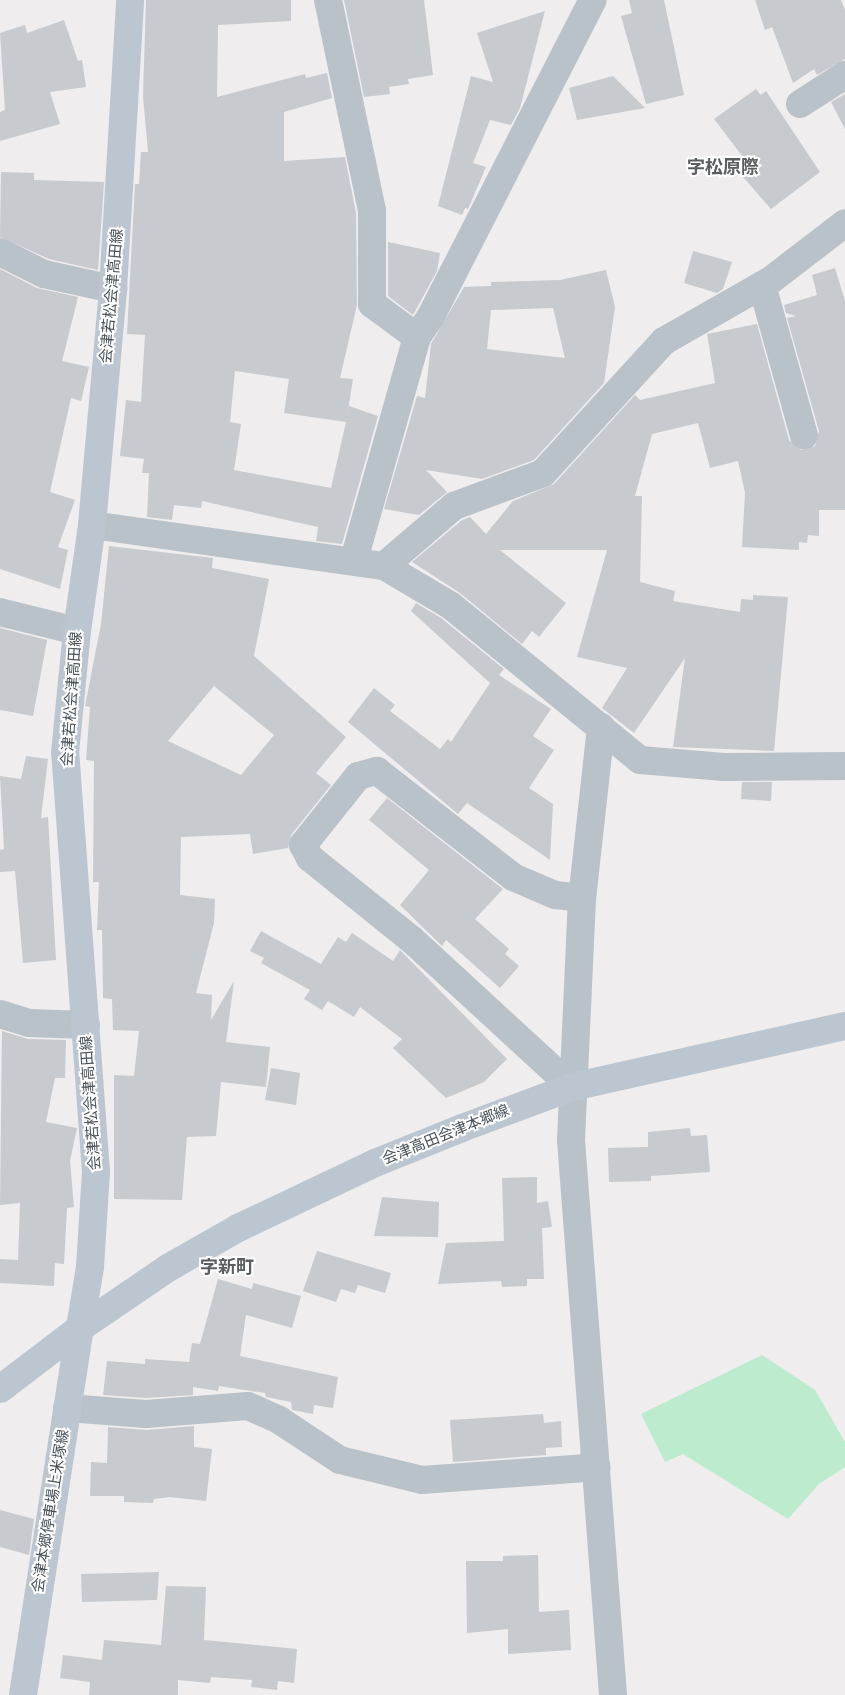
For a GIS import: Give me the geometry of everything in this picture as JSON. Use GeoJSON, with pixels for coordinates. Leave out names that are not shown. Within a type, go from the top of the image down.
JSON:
{"type":"FeatureCollection","features":[{"type":"Feature","properties":{"kind":"main road","name":"会津若松会津高田線"},"geometry":{"type":"LineString","coordinates":[[80,1328],[90,1266],[96,1172],[65,753],[77,631],[92,525],[113,288],[130,0]]}},
{"type":"Feature","properties":{"kind":"main road","name":"会津高田会津本郷線"},"geometry":{"type":"LineString","coordinates":[[80,1328],[168,1268],[238,1228],[376,1163],[572,1087],[845,1026]]}},
{"type":"Feature","properties":{"kind":"main road"},"geometry":{"type":"LineString","coordinates":[[0,1389],[80,1328]]}},
{"type":"Feature","properties":{"kind":"main road","name":"会津本郷停車場上米塚線"},"geometry":{"type":"LineString","coordinates":[[23,1695],[80,1328]]}},
{"type":"Feature","properties":{"kind":"street"},"geometry":{"type":"LineString","coordinates":[[328,0],[372,211],[372,304],[417,337]]}},
{"type":"Feature","properties":{"kind":"street"},"geometry":{"type":"LineString","coordinates":[[354,559],[417,337],[430,318],[593,0]]}},
{"type":"Feature","properties":{"kind":"street"},"geometry":{"type":"LineString","coordinates":[[800,104],[845,75]]}},
{"type":"Feature","properties":{"kind":"street"},"geometry":{"type":"LineString","coordinates":[[384,566],[454,506],[543,473],[664,341],[762,285],[845,223]]}},
{"type":"Feature","properties":{"kind":"street"},"geometry":{"type":"LineString","coordinates":[[0,252],[44,274],[113,288]]}},
{"type":"Feature","properties":{"kind":"street"},"geometry":{"type":"LineString","coordinates":[[762,285],[804,436]]}},
{"type":"Feature","properties":{"kind":"street"},"geometry":{"type":"LineString","coordinates":[[92,525],[354,559],[384,566],[450,606],[640,760],[724,767],[845,766]]}},
{"type":"Feature","properties":{"kind":"street"},"geometry":{"type":"LineString","coordinates":[[0,612],[77,631]]}},
{"type":"Feature","properties":{"kind":"street"},"geometry":{"type":"LineString","coordinates":[[601,727],[582,898],[571,1140],[614,1695]]}},
{"type":"Feature","properties":{"kind":"street"},"geometry":{"type":"LineString","coordinates":[[572,1087],[412,940],[310,858],[303,845],[358,776],[377,771],[513,877],[555,895],[582,898]]}},
{"type":"Feature","properties":{"kind":"street"},"geometry":{"type":"LineString","coordinates":[[0,1014],[29,1022],[86,1025]]}},
{"type":"Feature","properties":{"kind":"street"},"geometry":{"type":"LineString","coordinates":[[67,1408],[146,1414],[248,1406],[279,1420],[340,1460],[422,1480],[597,1466]]}},
{"type":"Feature","properties":{"kind":"green space"},"geometry":{"type":"Polygon","coordinates":[[[762,1355],[815,1390],[845,1442],[845,1467],[819,1484],[788,1519],[683,1454],[665,1462],[641,1414],[762,1355]]]}},
{"type":"Feature","properties":{"kind":"building"},"geometry":{"type":"Polygon","coordinates":[[[146,0],[291,0],[291,21],[218,25],[217,97],[305,74],[306,78],[327,73],[332,98],[284,112],[284,161],[345,157],[356,213],[357,305],[340,378],[353,379],[347,417],[349,406],[378,416],[342,544],[316,541],[318,527],[202,501],[201,508],[174,505],[172,520],[147,517],[149,473],[142,473],[144,459],[120,456],[126,400],[141,402],[145,335],[127,334],[135,184],[139,184],[141,152],[148,152],[143,96],[146,0]],[[235,371],[230,422],[241,424],[234,470],[331,488],[346,422],[284,413],[289,379],[235,371]]]}},
{"type":"Feature","properties":{"kind":"building"},"geometry":{"type":"Polygon","coordinates":[[[344,0],[424,0],[433,75],[408,79],[409,84],[389,87],[390,94],[364,97],[344,0]]]}},
{"type":"Feature","properties":{"kind":"building"},"geometry":{"type":"Polygon","coordinates":[[[629,0],[664,0],[684,95],[646,104],[621,16],[632,13],[629,0]]]}},
{"type":"Feature","properties":{"kind":"building"},"geometry":{"type":"Polygon","coordinates":[[[755,0],[841,0],[845,10],[845,59],[817,75],[814,69],[793,83],[772,27],[765,30],[755,0]]]}},
{"type":"Feature","properties":{"kind":"building"},"geometry":{"type":"Polygon","coordinates":[[[545,11],[520,108],[511,125],[490,120],[473,163],[486,167],[468,209],[465,208],[462,215],[438,206],[471,76],[493,82],[477,33],[545,11]]]}},
{"type":"Feature","properties":{"kind":"building"},"geometry":{"type":"Polygon","coordinates":[[[64,20],[78,61],[82,60],[86,87],[50,92],[60,124],[0,141],[0,112],[5,110],[0,33],[25,25],[27,33],[64,20]]]}},
{"type":"Feature","properties":{"kind":"building"},"geometry":{"type":"Polygon","coordinates":[[[613,76],[645,108],[577,120],[569,88],[613,76]]]}},
{"type":"Feature","properties":{"kind":"building"},"geometry":{"type":"Polygon","coordinates":[[[756,89],[761,95],[766,91],[820,172],[771,209],[736,169],[746,161],[714,119],[756,89]]]}},
{"type":"Feature","properties":{"kind":"building"},"geometry":{"type":"Polygon","coordinates":[[[845,94],[845,129],[831,102],[845,94]]]}},
{"type":"Feature","properties":{"kind":"building"},"geometry":{"type":"Polygon","coordinates":[[[1,172],[34,173],[34,180],[104,182],[98,270],[49,259],[0,237],[1,172]]]}},
{"type":"Feature","properties":{"kind":"building"},"geometry":{"type":"Polygon","coordinates":[[[388,242],[440,253],[437,271],[413,315],[388,296],[388,242]]]}},
{"type":"Feature","properties":{"kind":"building"},"geometry":{"type":"Polygon","coordinates":[[[693,251],[732,262],[723,289],[717,293],[684,283],[693,251]]]}},
{"type":"Feature","properties":{"kind":"building"},"geometry":{"type":"Polygon","coordinates":[[[835,268],[845,301],[845,510],[819,510],[819,536],[808,535],[807,543],[799,542],[799,550],[742,547],[745,493],[738,461],[710,468],[698,423],[652,434],[635,496],[642,496],[640,582],[675,591],[673,601],[740,612],[741,599],[753,600],[753,595],[788,597],[774,751],[673,747],[685,658],[634,733],[602,708],[627,668],[577,657],[607,550],[500,550],[566,603],[539,637],[532,631],[522,644],[460,593],[412,562],[462,520],[470,517],[486,534],[513,501],[554,484],[635,395],[640,400],[715,383],[707,334],[757,324],[789,440],[801,450],[815,446],[819,431],[787,318],[796,316],[786,313],[784,305],[817,295],[812,275],[835,268]]]}},
{"type":"Feature","properties":{"kind":"building"},"geometry":{"type":"Polygon","coordinates":[[[0,269],[37,288],[78,297],[62,361],[89,367],[81,401],[71,398],[50,492],[75,500],[58,547],[68,550],[60,589],[0,569],[0,269]]]}},
{"type":"Feature","properties":{"kind":"building"},"geometry":{"type":"Polygon","coordinates":[[[606,270],[615,307],[604,383],[534,460],[482,479],[426,470],[447,492],[419,515],[384,509],[417,396],[425,398],[431,344],[464,287],[491,286],[491,282],[560,280],[606,270]],[[553,308],[491,310],[487,349],[565,358],[553,308]]]}},
{"type":"Feature","properties":{"kind":"building"},"geometry":{"type":"Polygon","coordinates":[[[109,546],[213,558],[212,568],[269,579],[254,656],[346,737],[316,773],[331,785],[291,835],[288,848],[253,854],[250,834],[181,837],[180,895],[215,899],[214,923],[196,993],[212,995],[211,1020],[234,981],[226,1042],[270,1047],[266,1087],[221,1082],[216,1136],[187,1137],[182,1200],[114,1199],[114,1075],[134,1076],[139,1031],[113,1030],[112,999],[103,998],[102,930],[97,930],[99,882],[93,882],[94,761],[86,760],[90,707],[85,706],[101,624],[109,546]],[[214,686],[168,741],[241,775],[274,735],[214,686]]]}},
{"type":"Feature","properties":{"kind":"building"},"geometry":{"type":"Polygon","coordinates":[[[416,603],[441,618],[504,669],[499,675],[551,709],[533,736],[554,750],[529,788],[553,804],[550,860],[467,803],[458,814],[348,722],[374,688],[395,705],[390,711],[440,749],[448,739],[451,742],[490,683],[411,611],[416,603]]]}},
{"type":"Feature","properties":{"kind":"building"},"geometry":{"type":"Polygon","coordinates":[[[0,628],[47,640],[33,716],[0,710],[0,628]]]}},
{"type":"Feature","properties":{"kind":"building"},"geometry":{"type":"Polygon","coordinates":[[[26,756],[48,759],[41,818],[48,817],[56,960],[23,963],[15,871],[0,872],[0,850],[4,849],[0,776],[21,779],[26,756]]]}},
{"type":"Feature","properties":{"kind":"building"},"geometry":{"type":"Polygon","coordinates":[[[742,782],[772,782],[771,801],[741,799],[742,782]]]}},
{"type":"Feature","properties":{"kind":"building"},"geometry":{"type":"Polygon","coordinates":[[[387,798],[503,889],[475,919],[509,949],[505,954],[519,966],[500,988],[446,940],[442,946],[400,905],[429,870],[369,820],[387,798]]]}},
{"type":"Feature","properties":{"kind":"building"},"geometry":{"type":"Polygon","coordinates":[[[261,931],[321,964],[338,937],[346,942],[352,933],[393,961],[400,950],[507,1059],[484,1082],[446,1098],[393,1048],[402,1039],[360,1007],[354,1017],[328,1001],[322,1010],[304,999],[310,990],[261,963],[264,958],[250,951],[261,931]]]}},
{"type":"Feature","properties":{"kind":"building"},"geometry":{"type":"Polygon","coordinates":[[[2,1031],[28,1039],[66,1040],[65,1078],[55,1078],[46,1122],[77,1128],[70,1161],[74,1207],[67,1208],[64,1264],[55,1263],[54,1286],[0,1283],[0,1259],[18,1260],[20,1203],[0,1205],[2,1031]]]}},
{"type":"Feature","properties":{"kind":"building"},"geometry":{"type":"Polygon","coordinates":[[[271,1068],[300,1073],[296,1105],[265,1100],[271,1068]]]}},
{"type":"Feature","properties":{"kind":"building"},"geometry":{"type":"Polygon","coordinates":[[[690,1128],[691,1136],[707,1135],[710,1172],[651,1176],[651,1181],[609,1182],[608,1148],[648,1147],[648,1132],[690,1128]]]}},
{"type":"Feature","properties":{"kind":"building"},"geometry":{"type":"Polygon","coordinates":[[[537,1177],[537,1203],[548,1201],[552,1227],[542,1228],[544,1279],[527,1279],[527,1286],[502,1287],[501,1281],[438,1284],[446,1243],[504,1241],[502,1178],[537,1177]]]}},
{"type":"Feature","properties":{"kind":"building"},"geometry":{"type":"Polygon","coordinates":[[[382,1197],[439,1202],[438,1237],[374,1236],[382,1197]]]}},
{"type":"Feature","properties":{"kind":"building"},"geometry":{"type":"Polygon","coordinates":[[[317,1251],[391,1273],[385,1293],[358,1285],[355,1293],[341,1289],[336,1302],[303,1291],[317,1251]]]}},
{"type":"Feature","properties":{"kind":"building"},"geometry":{"type":"Polygon","coordinates":[[[218,1279],[252,1289],[253,1283],[301,1296],[292,1328],[246,1315],[240,1356],[338,1377],[333,1408],[314,1405],[313,1414],[292,1410],[291,1402],[266,1397],[265,1393],[219,1386],[218,1391],[193,1387],[193,1395],[146,1398],[103,1395],[107,1361],[145,1364],[145,1359],[189,1362],[192,1343],[200,1344],[218,1279]]]}},
{"type":"Feature","properties":{"kind":"building"},"geometry":{"type":"Polygon","coordinates":[[[543,1414],[544,1423],[561,1421],[562,1447],[546,1448],[546,1455],[453,1462],[450,1420],[543,1414]]]}},
{"type":"Feature","properties":{"kind":"building"},"geometry":{"type":"Polygon","coordinates":[[[194,1426],[194,1447],[212,1449],[206,1501],[170,1497],[154,1499],[153,1503],[124,1502],[124,1496],[90,1496],[91,1462],[107,1463],[108,1427],[147,1430],[194,1426]]]}},
{"type":"Feature","properties":{"kind":"building"},"geometry":{"type":"Polygon","coordinates":[[[0,1510],[34,1519],[29,1555],[0,1547],[0,1510]]]}},
{"type":"Feature","properties":{"kind":"building"},"geometry":{"type":"Polygon","coordinates":[[[538,1555],[539,1612],[569,1610],[571,1650],[508,1654],[508,1629],[467,1633],[466,1561],[503,1561],[503,1556],[538,1555]]]}},
{"type":"Feature","properties":{"kind":"building"},"geometry":{"type":"Polygon","coordinates":[[[159,1572],[157,1600],[82,1602],[81,1574],[159,1572]]]}},
{"type":"Feature","properties":{"kind":"building"},"geometry":{"type":"Polygon","coordinates":[[[166,1586],[206,1587],[204,1640],[297,1649],[294,1683],[278,1681],[277,1690],[251,1687],[252,1680],[211,1677],[210,1683],[178,1680],[178,1695],[89,1695],[90,1682],[60,1678],[63,1655],[102,1660],[104,1640],[161,1645],[166,1586]]]}},
{"type":"Feature","properties":{"kind":"district","name":"字松原際"},"geometry":{"type":"Point","coordinates":[723,167]}},
{"type":"Feature","properties":{"kind":"district","name":"字新町"},"geometry":{"type":"Point","coordinates":[227,1267]}}]}
